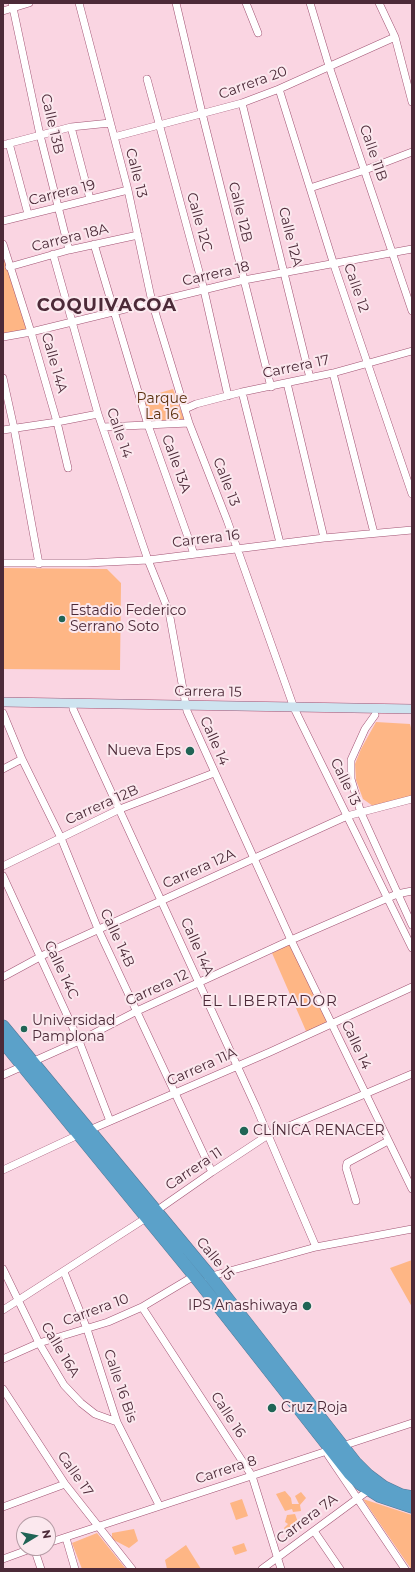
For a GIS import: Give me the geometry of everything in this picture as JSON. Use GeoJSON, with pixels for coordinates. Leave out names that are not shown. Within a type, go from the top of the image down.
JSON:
{"type":"FeatureCollection","features":[{"type":"Feature","properties":{"kind":"highway","name":"Calle 15"},"geometry":{"type":"LineString","coordinates":[[3,1026],[27,1063],[83,1132],[151,1214],[210,1276],[350,1474],[369,1490],[387,1500],[412,1507]]}},
{"type":"Feature","properties":{"kind":"highway","name":"Calle 15"},"geometry":{"type":"LineString","coordinates":[[3,1042],[27,1063]]}},
{"type":"Feature","properties":{"kind":"highway","name":"Calle 15"},"geometry":{"type":"LineString","coordinates":[[151,1214],[197,1280],[333,1449],[384,1487],[401,1495],[412,1497]]}},
{"type":"Feature","properties":{"kind":"main road","name":"Carrera 15"},"geometry":{"type":"LineString","coordinates":[[3,702],[73,706],[412,711]]}},
{"type":"Feature","properties":{"kind":"main road","name":"Carrera 15"},"geometry":{"type":"LineString","coordinates":[[3,708],[73,706]]}},
{"type":"Feature","properties":{"kind":"main road","name":"Carrera 15"},"geometry":{"type":"LineString","coordinates":[[295,710],[375,715],[412,711]]}},
{"type":"Feature","properties":{"kind":"street"},"geometry":{"type":"LineString","coordinates":[[3,11],[13,5],[29,3]]}},
{"type":"Feature","properties":{"kind":"street","name":"Calle 13"},"geometry":{"type":"LineString","coordinates":[[79,3],[128,190],[152,302],[185,409],[295,710],[412,948]]}},
{"type":"Feature","properties":{"kind":"street"},"geometry":{"type":"LineString","coordinates":[[176,3],[202,113]]}},
{"type":"Feature","properties":{"kind":"street"},"geometry":{"type":"LineString","coordinates":[[246,3],[258,33]]}},
{"type":"Feature","properties":{"kind":"street","name":"Calle 11B"},"geometry":{"type":"LineString","coordinates":[[310,3],[329,66],[394,253],[412,311]]}},
{"type":"Feature","properties":{"kind":"street"},"geometry":{"type":"LineString","coordinates":[[379,3],[395,37],[412,102]]}},
{"type":"Feature","properties":{"kind":"street","name":"Calle 13B"},"geometry":{"type":"LineString","coordinates":[[13,5],[40,135],[69,250]]}},
{"type":"Feature","properties":{"kind":"street","name":"Carrera 20"},"geometry":{"type":"LineString","coordinates":[[114,137],[242,103],[279,89],[395,37]]}},
{"type":"Feature","properties":{"kind":"street","name":"Calle 12C"},"geometry":{"type":"LineString","coordinates":[[148,79],[158,125],[204,290],[228,396]]}},
{"type":"Feature","properties":{"kind":"street","name":"Calle 12"},"geometry":{"type":"LineString","coordinates":[[279,89],[334,265],[412,494]]}},
{"type":"Feature","properties":{"kind":"street","name":"Calle 12A"},"geometry":{"type":"LineString","coordinates":[[242,103],[286,274],[310,378]]}},
{"type":"Feature","properties":{"kind":"street","name":"Calle 12B"},"geometry":{"type":"LineString","coordinates":[[202,113],[271,386]]}},
{"type":"Feature","properties":{"kind":"street"},"geometry":{"type":"LineString","coordinates":[[28,214],[6,144],[71,127],[110,123]]}},
{"type":"Feature","properties":{"kind":"street"},"geometry":{"type":"LineString","coordinates":[[71,127],[90,199]]}},
{"type":"Feature","properties":{"kind":"street"},"geometry":{"type":"LineString","coordinates":[[310,188],[365,170],[412,152]]}},
{"type":"Feature","properties":{"kind":"street","name":"Carrera 19"},"geometry":{"type":"LineString","coordinates":[[3,221],[58,206],[128,190]]}},
{"type":"Feature","properties":{"kind":"street","name":"Carrera 18A"},"geometry":{"type":"LineString","coordinates":[[9,267],[69,250],[138,235]]}},
{"type":"Feature","properties":{"kind":"street","name":"Calle 14A"},"geometry":{"type":"LineString","coordinates":[[3,244],[9,267],[31,332],[57,422],[68,468]]}},
{"type":"Feature","properties":{"kind":"street","name":"Calle 13A"},"geometry":{"type":"LineString","coordinates":[[94,244],[148,425],[194,554]]}},
{"type":"Feature","properties":{"kind":"street","name":"Carrera 18"},"geometry":{"type":"LineString","coordinates":[[3,337],[31,332],[244,280],[286,274],[412,249]]}},
{"type":"Feature","properties":{"kind":"street","name":"Calle 14"},"geometry":{"type":"LineString","coordinates":[[53,254],[98,414],[148,560],[172,623],[186,708],[214,773],[291,940],[412,1190]]}},
{"type":"Feature","properties":{"kind":"street","name":"Carrera 17"},"geometry":{"type":"LineString","coordinates":[[185,409],[196,404],[242,392],[333,373],[412,351]]}},
{"type":"Feature","properties":{"kind":"street"},"geometry":{"type":"LineString","coordinates":[[333,373],[374,533]]}},
{"type":"Feature","properties":{"kind":"street"},"geometry":{"type":"LineString","coordinates":[[3,378],[14,428],[38,564]]}},
{"type":"Feature","properties":{"kind":"street"},"geometry":{"type":"LineString","coordinates":[[287,383],[324,538]]}},
{"type":"Feature","properties":{"kind":"street"},"geometry":{"type":"LineString","coordinates":[[242,392],[280,543]]}},
{"type":"Feature","properties":{"kind":"street"},"geometry":{"type":"LineString","coordinates":[[3,430],[98,414]]}},
{"type":"Feature","properties":{"kind":"street"},"geometry":{"type":"LineString","coordinates":[[103,427],[190,423]]}},
{"type":"Feature","properties":{"kind":"street","name":"Carrera 16"},"geometry":{"type":"LineString","coordinates":[[3,563],[38,564],[148,560],[324,538],[412,530]]}},
{"type":"Feature","properties":{"kind":"street","name":"Calle 14A"},"geometry":{"type":"LineString","coordinates":[[73,706],[268,1135],[316,1247]]}},
{"type":"Feature","properties":{"kind":"street","name":"Calle 14B"},"geometry":{"type":"LineString","coordinates":[[3,713],[22,759],[61,838],[98,929],[212,1172]]}},
{"type":"Feature","properties":{"kind":"street","name":"Calle 13"},"geometry":{"type":"LineString","coordinates":[[375,715],[366,729],[351,760],[351,779],[361,813],[412,925]]}},
{"type":"Feature","properties":{"kind":"street"},"geometry":{"type":"LineString","coordinates":[[3,769],[22,759]]}},
{"type":"Feature","properties":{"kind":"street","name":"Carrera 12B"},"geometry":{"type":"LineString","coordinates":[[3,866],[120,809],[214,773]]}},
{"type":"Feature","properties":{"kind":"street","name":"Carrera 12A"},"geometry":{"type":"LineString","coordinates":[[3,977],[40,956],[347,816],[412,799]]}},
{"type":"Feature","properties":{"kind":"street","name":"Calle 14C"},"geometry":{"type":"LineString","coordinates":[[3,876],[79,1041],[110,1121]]}},
{"type":"Feature","properties":{"kind":"street","name":"Carrera 12"},"geometry":{"type":"LineString","coordinates":[[3,1075],[79,1041],[137,1011],[291,940],[387,898],[412,891]]}},
{"type":"Feature","properties":{"kind":"street","name":"Carrera 11A"},"geometry":{"type":"LineString","coordinates":[[3,1170],[83,1132],[332,1024],[412,987]]}},
{"type":"Feature","properties":{"kind":"street","name":"Carrera 11"},"geometry":{"type":"LineString","coordinates":[[3,1310],[64,1272],[268,1135],[366,1095],[412,1074]]}},
{"type":"Feature","properties":{"kind":"street"},"geometry":{"type":"LineString","coordinates":[[356,1201],[346,1168],[347,1163],[388,1141]]}},
{"type":"Feature","properties":{"kind":"street"},"geometry":{"type":"LineString","coordinates":[[210,1276],[316,1247],[412,1229]]}},
{"type":"Feature","properties":{"kind":"street","name":"Calle 16A"},"geometry":{"type":"LineString","coordinates":[[3,1269],[17,1300],[64,1385],[81,1403],[95,1414],[117,1422]]}},
{"type":"Feature","properties":{"kind":"street","name":"Calle 16 Bis"},"geometry":{"type":"LineString","coordinates":[[64,1272],[87,1329],[117,1422],[159,1505]]}},
{"type":"Feature","properties":{"kind":"street","name":"Carrera 10"},"geometry":{"type":"LineString","coordinates":[[3,1359],[40,1343],[108,1322],[197,1280],[210,1276]]}},
{"type":"Feature","properties":{"kind":"street","name":"Calle 16"},"geometry":{"type":"LineString","coordinates":[[142,1307],[252,1476],[281,1569]]}},
{"type":"Feature","properties":{"kind":"street","name":"Calle 17"},"geometry":{"type":"LineString","coordinates":[[3,1389],[65,1484],[132,1569]]}},
{"type":"Feature","properties":{"kind":"street","name":"Carrera 8"},"geometry":{"type":"LineString","coordinates":[[56,1541],[159,1505],[412,1423]]}},
{"type":"Feature","properties":{"kind":"street","name":"Calle 15"},"geometry":{"type":"LineString","coordinates":[[333,1449],[357,1498],[405,1569]]}},
{"type":"Feature","properties":{"kind":"street"},"geometry":{"type":"LineString","coordinates":[[3,1507],[65,1484]]}},
{"type":"Feature","properties":{"kind":"street","name":"Carrera 7A"},"geometry":{"type":"LineString","coordinates":[[262,1569],[369,1490]]}},
{"type":"Feature","properties":{"kind":"street"},"geometry":{"type":"LineString","coordinates":[[314,1531],[340,1569]]}},
{"type":"Feature","properties":{"kind":"street"},"geometry":{"type":"LineString","coordinates":[[66,1538],[75,1569]]}},
{"type":"Feature","properties":{"kind":"street"},"geometry":{"type":"LineString","coordinates":[[3,1559],[16,1554]]}},
{"type":"Feature","properties":{"kind":"street"},"geometry":{"type":"LineString","coordinates":[[37,1556],[41,1569]]}},
{"type":"Feature","properties":{"kind":"green space"},"geometry":{"type":"Polygon","coordinates":[[[3,251],[28,329],[3,335],[3,251]]]}},
{"type":"Feature","properties":{"kind":"green space","name":"Parque La 16"},"geometry":{"type":"Polygon","coordinates":[[[173,389],[184,419],[151,422],[142,398],[173,389]]]}},
{"type":"Feature","properties":{"kind":"green space","name":"Estadio Federico Serrano Soto"},"geometry":{"type":"Polygon","coordinates":[[[3,568],[107,569],[121,583],[120,670],[3,669],[3,568]]]}},
{"type":"Feature","properties":{"kind":"green space"},"geometry":{"type":"Polygon","coordinates":[[[376,722],[410,724],[412,732],[412,796],[373,806],[363,799],[356,780],[355,764],[361,749],[376,722]]]}},
{"type":"Feature","properties":{"kind":"green space"},"geometry":{"type":"Polygon","coordinates":[[[290,944],[328,1024],[313,1030],[306,1031],[272,953],[290,944]]]}},
{"type":"Feature","properties":{"kind":"green space"},"geometry":{"type":"Polygon","coordinates":[[[412,1260],[412,1307],[390,1268],[412,1260]]]}},
{"type":"Feature","properties":{"kind":"green space"},"geometry":{"type":"Polygon","coordinates":[[[285,1491],[291,1498],[292,1504],[299,1504],[295,1496],[301,1492],[306,1498],[300,1505],[301,1511],[293,1512],[292,1509],[285,1511],[276,1494],[285,1491]]]}},
{"type":"Feature","properties":{"kind":"green space"},"geometry":{"type":"Polygon","coordinates":[[[242,1499],[248,1516],[236,1520],[230,1503],[242,1499]]]}},
{"type":"Feature","properties":{"kind":"green space"},"geometry":{"type":"Polygon","coordinates":[[[363,1499],[412,1515],[412,1569],[411,1569],[363,1499]]]}},
{"type":"Feature","properties":{"kind":"green space"},"geometry":{"type":"Polygon","coordinates":[[[295,1514],[300,1528],[295,1526],[298,1528],[288,1535],[284,1528],[288,1524],[285,1522],[287,1515],[295,1514]]]}},
{"type":"Feature","properties":{"kind":"green space"},"geometry":{"type":"Polygon","coordinates":[[[134,1529],[138,1541],[129,1548],[112,1539],[112,1533],[134,1529]]]}},
{"type":"Feature","properties":{"kind":"green space"},"geometry":{"type":"Polygon","coordinates":[[[97,1533],[126,1569],[82,1569],[72,1543],[97,1533]]]}},
{"type":"Feature","properties":{"kind":"green space"},"geometry":{"type":"Polygon","coordinates":[[[244,1543],[247,1551],[235,1555],[232,1547],[244,1543]]]}},
{"type":"Feature","properties":{"kind":"green space"},"geometry":{"type":"Polygon","coordinates":[[[186,1545],[201,1569],[167,1569],[165,1560],[186,1545]]]}},
{"type":"Feature","properties":{"kind":"place","name":"Estadio Federico Serrano Soto"},"geometry":{"type":"Point","coordinates":[62,619]}},
{"type":"Feature","properties":{"kind":"place","name":"Nueva Eps"},"geometry":{"type":"Point","coordinates":[190,751]}},
{"type":"Feature","properties":{"kind":"place","name":"Universidad Pamplona"},"geometry":{"type":"Point","coordinates":[24,1029]}},
{"type":"Feature","properties":{"kind":"place","name":"CLÍNICA RENACER"},"geometry":{"type":"Point","coordinates":[244,1131]}},
{"type":"Feature","properties":{"kind":"place","name":"IPS Anashiwaya"},"geometry":{"type":"Point","coordinates":[307,1306]}},
{"type":"Feature","properties":{"kind":"place","name":"Cruz Roja"},"geometry":{"type":"Point","coordinates":[272,1408]}},
{"type":"Feature","properties":{"kind":"district","name":"COQUIVACOA"},"geometry":{"type":"Point","coordinates":[107,306]}},
{"type":"Feature","properties":{"kind":"district","name":"EL LIBERTADOR"},"geometry":{"type":"Point","coordinates":[270,1002]}}]}
